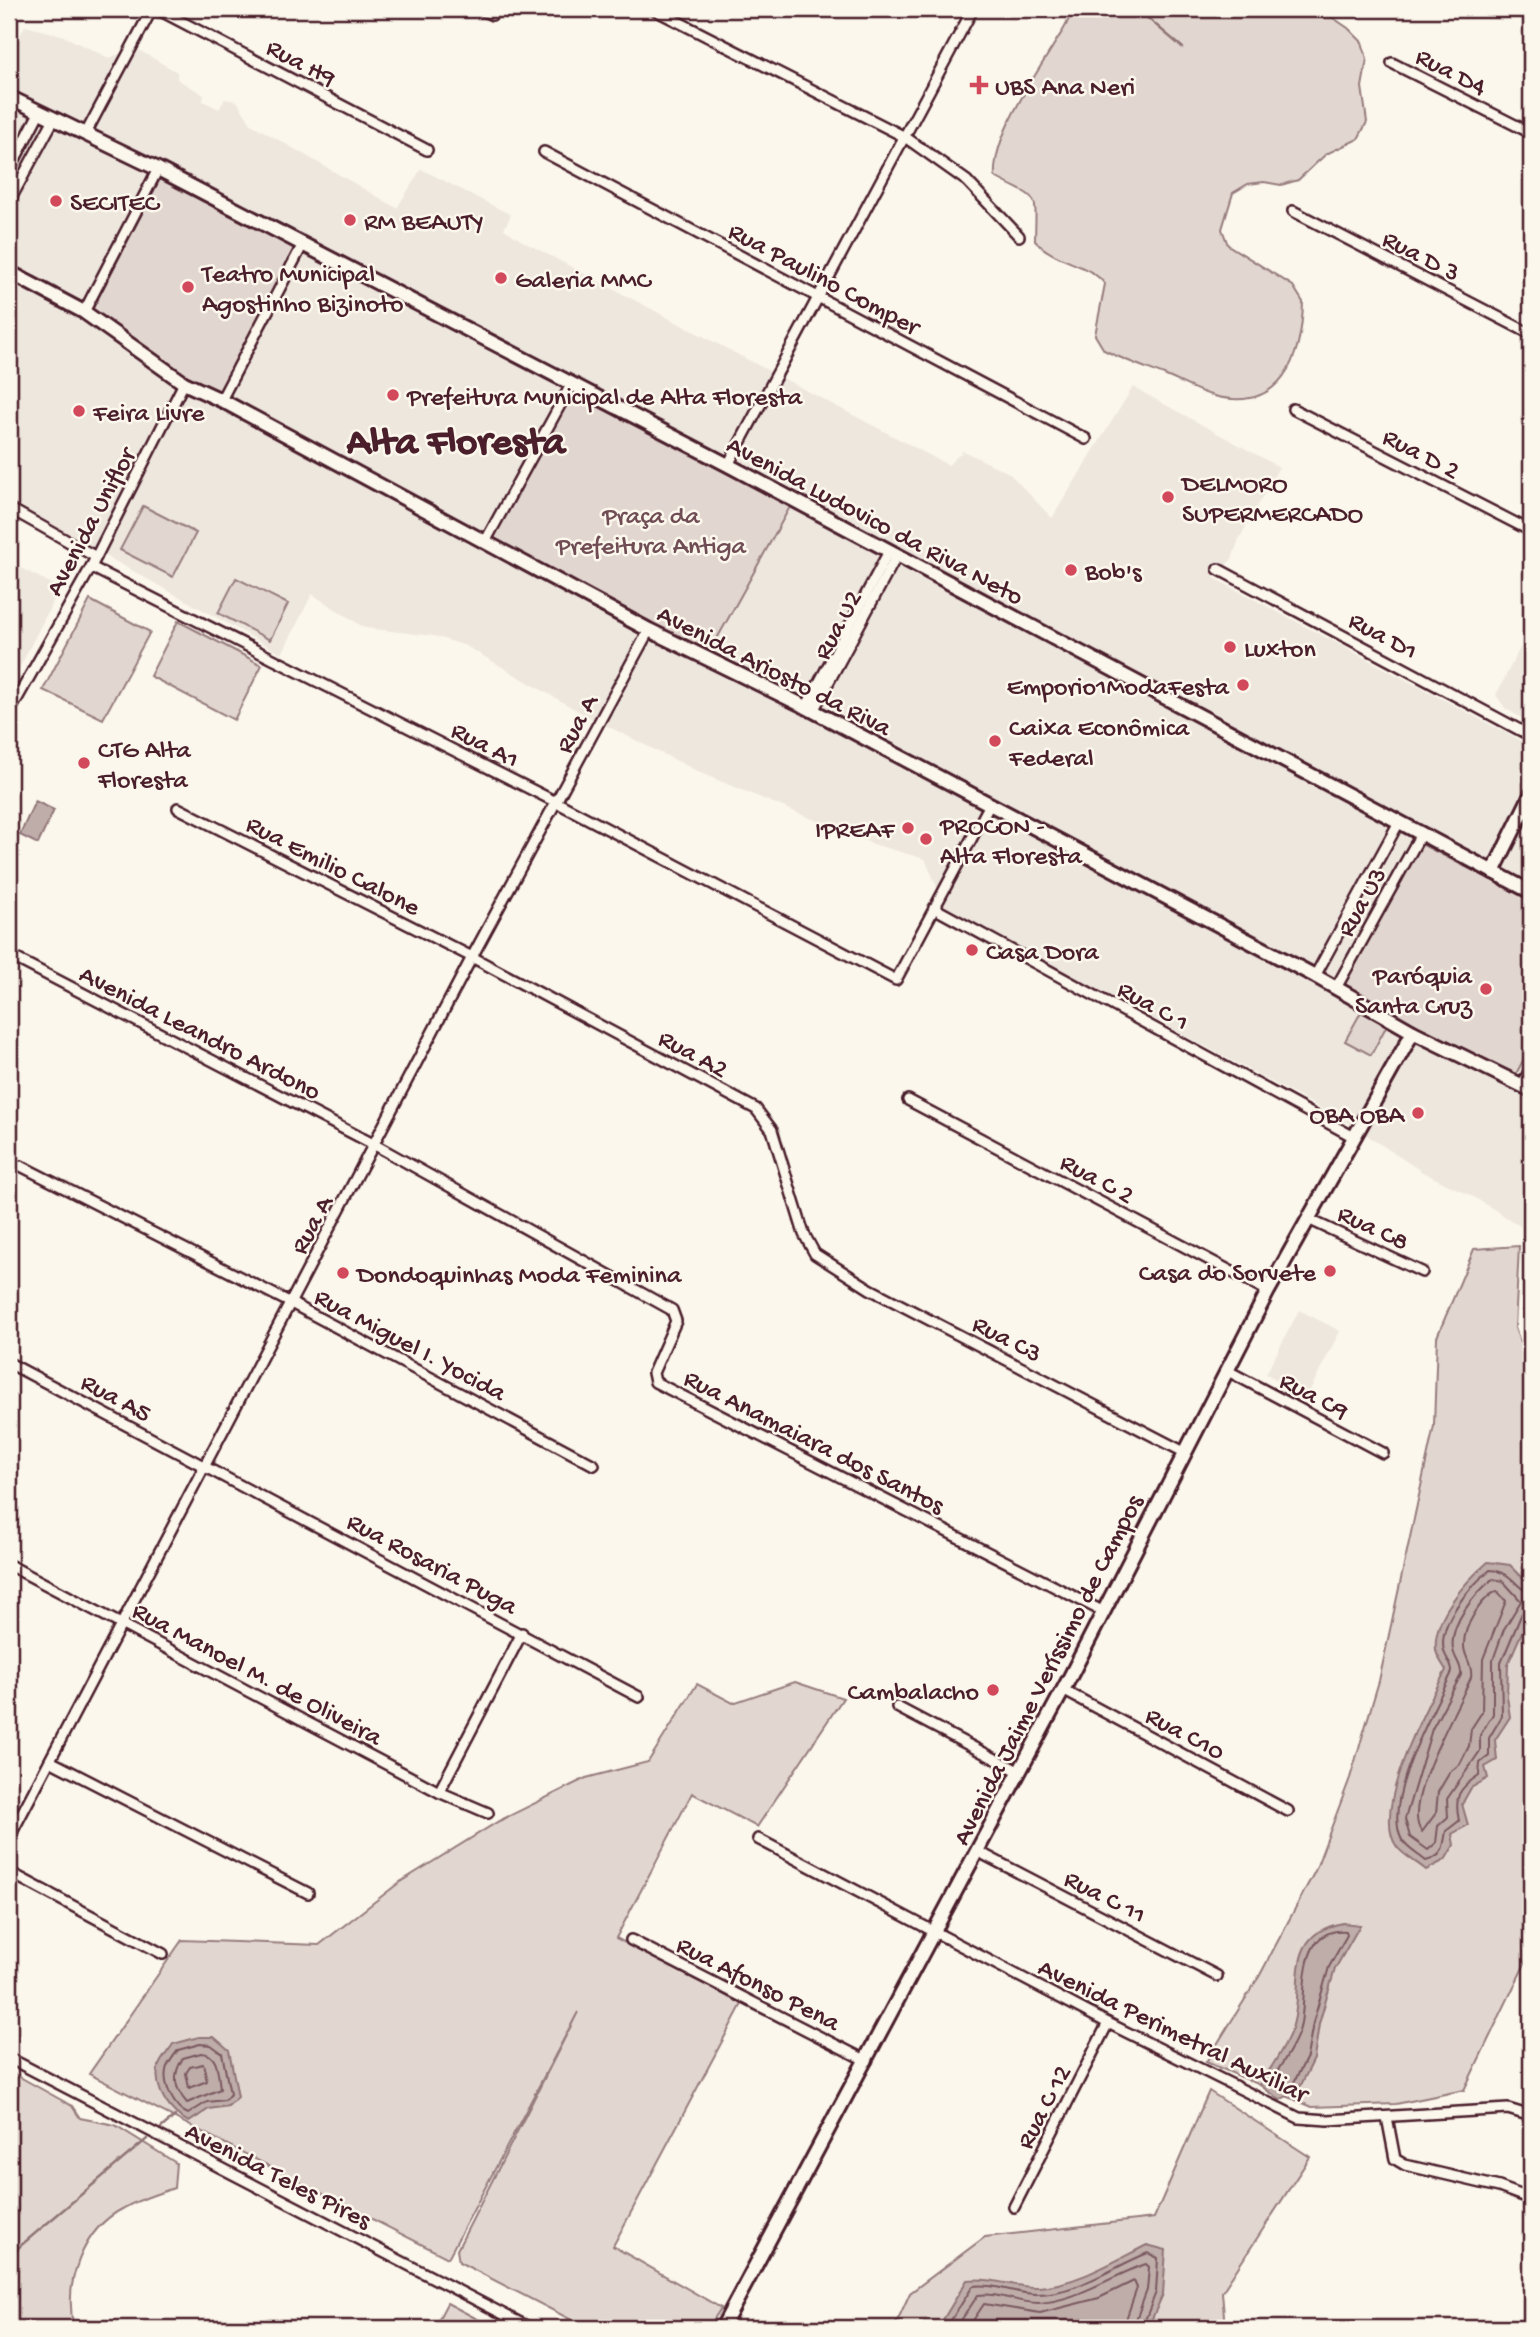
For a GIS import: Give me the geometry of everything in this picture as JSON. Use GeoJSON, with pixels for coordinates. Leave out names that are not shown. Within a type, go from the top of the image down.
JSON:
{"type":"FeatureCollection","features":[{"type":"Feature","properties":{"kind":"street"},"geometry":{"type":"LineString","coordinates":[[86,133],[155,9]]}},
{"type":"Feature","properties":{"kind":"street","name":"Rua H9"},"geometry":{"type":"LineString","coordinates":[[155,9],[427,150]]}},
{"type":"Feature","properties":{"kind":"street"},"geometry":{"type":"LineString","coordinates":[[480,9],[492,15]]}},
{"type":"Feature","properties":{"kind":"street"},"geometry":{"type":"LineString","coordinates":[[653,9],[905,137],[967,181],[1019,236]]}},
{"type":"Feature","properties":{"kind":"street"},"geometry":{"type":"LineString","coordinates":[[728,465],[973,9]]}},
{"type":"Feature","properties":{"kind":"street","name":"Rua D4"},"geometry":{"type":"LineString","coordinates":[[1392,64],[1531,133]]}},
{"type":"Feature","properties":{"kind":"street","name":"Avenida Ludovico da Riva Neto"},"geometry":{"type":"LineString","coordinates":[[9,97],[158,169],[728,465],[892,555],[1531,892]]}},
{"type":"Feature","properties":{"kind":"street"},"geometry":{"type":"LineString","coordinates":[[9,171],[39,113]]}},
{"type":"Feature","properties":{"kind":"street"},"geometry":{"type":"LineString","coordinates":[[10,197],[54,120]]}},
{"type":"Feature","properties":{"kind":"street","name":"Rua Paulino Comper"},"geometry":{"type":"LineString","coordinates":[[544,152],[1086,439]]}},
{"type":"Feature","properties":{"kind":"street"},"geometry":{"type":"LineString","coordinates":[[84,312],[158,169]]}},
{"type":"Feature","properties":{"kind":"street","name":"Rua D 3"},"geometry":{"type":"LineString","coordinates":[[1293,211],[1531,334]]}},
{"type":"Feature","properties":{"kind":"street"},"geometry":{"type":"LineString","coordinates":[[221,400],[303,244]]}},
{"type":"Feature","properties":{"kind":"street","name":"Avenida Ariosto da Riva"},"geometry":{"type":"LineString","coordinates":[[9,272],[84,312],[184,383],[221,400],[649,630],[810,709],[1315,976],[1413,1032],[1527,1087]]}},
{"type":"Feature","properties":{"kind":"street","name":"Avenida Uniflor"},"geometry":{"type":"LineString","coordinates":[[9,713],[92,567],[184,383]]}},
{"type":"Feature","properties":{"kind":"street"},"geometry":{"type":"LineString","coordinates":[[485,542],[571,385]]}},
{"type":"Feature","properties":{"kind":"street","name":"Rua D 2"},"geometry":{"type":"LineString","coordinates":[[1293,409],[1531,531]]}},
{"type":"Feature","properties":{"kind":"street"},"geometry":{"type":"LineString","coordinates":[[9,508],[96,558]]}},
{"type":"Feature","properties":{"kind":"street","name":"Rua U2"},"geometry":{"type":"LineString","coordinates":[[810,709],[892,555]]}},
{"type":"Feature","properties":{"kind":"street","name":"Rua A1"},"geometry":{"type":"LineString","coordinates":[[92,567],[556,802],[896,980],[934,908]]}},
{"type":"Feature","properties":{"kind":"street","name":"Rua D1"},"geometry":{"type":"LineString","coordinates":[[1218,569],[1531,736]]}},
{"type":"Feature","properties":{"kind":"street","name":"Rua A"},"geometry":{"type":"LineString","coordinates":[[9,1839],[472,957],[649,630]]}},
{"type":"Feature","properties":{"kind":"street"},"geometry":{"type":"LineString","coordinates":[[1493,872],[1531,795]]}},
{"type":"Feature","properties":{"kind":"street"},"geometry":{"type":"LineString","coordinates":[[934,908],[989,806]]}},
{"type":"Feature","properties":{"kind":"street","name":"Rua Emilio Calone"},"geometry":{"type":"LineString","coordinates":[[178,808],[472,957]]}},
{"type":"Feature","properties":{"kind":"street","name":"Rua U3"},"geometry":{"type":"LineString","coordinates":[[1315,976],[1399,822]]}},
{"type":"Feature","properties":{"kind":"street","name":"Rua U3"},"geometry":{"type":"LineString","coordinates":[[1336,988],[1421,834]]}},
{"type":"Feature","properties":{"kind":"street","name":"Rua C 1"},"geometry":{"type":"LineString","coordinates":[[934,908],[1354,1137]]}},
{"type":"Feature","properties":{"kind":"street","name":"Avenida Leandro Ardono"},"geometry":{"type":"LineString","coordinates":[[9,955],[375,1145]]}},
{"type":"Feature","properties":{"kind":"street","name":"Rua A2"},"geometry":{"type":"LineString","coordinates":[[472,957],[756,1109],[772,1130],[803,1234],[815,1254]]}},
{"type":"Feature","properties":{"kind":"street","name":"Avenida Jaime Veríssimo de Campos"},"geometry":{"type":"LineString","coordinates":[[722,2328],[1063,1690],[1268,1291],[1413,1032]]}},
{"type":"Feature","properties":{"kind":"street"},"geometry":{"type":"LineString","coordinates":[[1527,1087],[1531,1068]]}},
{"type":"Feature","properties":{"kind":"street","name":"Rua C 2"},"geometry":{"type":"LineString","coordinates":[[908,1100],[1268,1291]]}},
{"type":"Feature","properties":{"kind":"street","name":"Rua Anamaiara dos Santos"},"geometry":{"type":"LineString","coordinates":[[375,1145],[672,1310],[676,1321],[653,1373],[656,1382],[1102,1611]]}},
{"type":"Feature","properties":{"kind":"street","name":"Rua Miguel I. Yocida"},"geometry":{"type":"LineString","coordinates":[[20,1166],[292,1303],[594,1465]]}},
{"type":"Feature","properties":{"kind":"street","name":"Rua C8"},"geometry":{"type":"LineString","coordinates":[[1308,1219],[1422,1272]]}},
{"type":"Feature","properties":{"kind":"street","name":"Rua C3"},"geometry":{"type":"LineString","coordinates":[[815,1254],[870,1289],[1184,1452]]}},
{"type":"Feature","properties":{"kind":"street","name":"Rua A5"},"geometry":{"type":"LineString","coordinates":[[9,1363],[206,1466]]}},
{"type":"Feature","properties":{"kind":"street","name":"Rua C9"},"geometry":{"type":"LineString","coordinates":[[1228,1371],[1383,1454]]}},
{"type":"Feature","properties":{"kind":"street","name":"Rua Rosaria Puga"},"geometry":{"type":"LineString","coordinates":[[206,1466],[639,1698]]}},
{"type":"Feature","properties":{"kind":"street","name":"Rua Manoel M. de Oliveira"},"geometry":{"type":"LineString","coordinates":[[9,1565],[439,1792],[488,1813]]}},
{"type":"Feature","properties":{"kind":"street"},"geometry":{"type":"LineString","coordinates":[[439,1792],[522,1633]]}},
{"type":"Feature","properties":{"kind":"street","name":"Rua C10"},"geometry":{"type":"LineString","coordinates":[[1063,1690],[1288,1811]]}},
{"type":"Feature","properties":{"kind":"street"},"geometry":{"type":"LineString","coordinates":[[897,1707],[1018,1771]]}},
{"type":"Feature","properties":{"kind":"street"},"geometry":{"type":"LineString","coordinates":[[50,1761],[308,1893]]}},
{"type":"Feature","properties":{"kind":"street","name":"Avenida Perimetral Auxiliar"},"geometry":{"type":"LineString","coordinates":[[758,1839],[1108,2023],[1298,2118],[1328,2120],[1508,2109],[1531,2116]]}},
{"type":"Feature","properties":{"kind":"street","name":"Rua C 11"},"geometry":{"type":"LineString","coordinates":[[977,1851],[1217,1976]]}},
{"type":"Feature","properties":{"kind":"street"},"geometry":{"type":"LineString","coordinates":[[9,1872],[163,1954]]}},
{"type":"Feature","properties":{"kind":"street","name":"Rua Afonso Pena"},"geometry":{"type":"LineString","coordinates":[[631,1940],[867,2061]]}},
{"type":"Feature","properties":{"kind":"street","name":"Rua C 12"},"geometry":{"type":"LineString","coordinates":[[1014,2207],[1108,2023]]}},
{"type":"Feature","properties":{"kind":"street","name":"Avenida Teles Pires"},"geometry":{"type":"LineString","coordinates":[[9,2058],[530,2328]]}},
{"type":"Feature","properties":{"kind":"street"},"geometry":{"type":"LineString","coordinates":[[1387,2117],[1395,2159],[1405,2165],[1499,2187],[1531,2199]]}},
{"type":"Feature","properties":{"kind":"shaded area"},"geometry":{"type":"Polygon","coordinates":[[[25,26],[61,35],[109,58],[135,48],[177,72],[177,79],[204,95],[203,101],[219,109],[225,99],[237,101],[251,124],[397,208],[421,169],[511,215],[504,229],[524,242],[948,465],[963,451],[1009,473],[1052,518],[1133,387],[1279,467],[1239,539],[1232,559],[1214,578],[1531,746],[1531,1233],[1474,1197],[1424,1173],[1350,1124],[946,908],[925,859],[873,844],[703,774],[583,714],[466,646],[434,636],[365,628],[312,594],[282,654],[9,502],[9,47],[13,49],[25,26]]]}},
{"type":"Feature","properties":{"kind":"shaded area"},"geometry":{"type":"Polygon","coordinates":[[[9,562],[60,588],[9,688],[9,562]]]}},
{"type":"Feature","properties":{"kind":"shaded area"},"geometry":{"type":"Polygon","coordinates":[[[1531,626],[1531,724],[1505,708],[1496,695],[1531,626]]]}},
{"type":"Feature","properties":{"kind":"shaded area"},"geometry":{"type":"Polygon","coordinates":[[[1299,1310],[1340,1331],[1307,1396],[1266,1374],[1299,1310]]]}},
{"type":"Feature","properties":{"kind":"green space"},"geometry":{"type":"Polygon","coordinates":[[[1070,9],[1320,9],[1348,28],[1362,42],[1367,59],[1362,87],[1367,122],[1358,139],[1326,154],[1298,180],[1281,185],[1264,182],[1248,184],[1233,193],[1222,229],[1228,245],[1293,286],[1303,302],[1302,323],[1292,361],[1283,376],[1271,388],[1256,396],[1237,399],[1214,396],[1104,350],[1095,335],[1105,284],[1090,272],[1053,254],[1035,241],[1036,212],[1032,198],[995,177],[1000,144],[1007,126],[1065,27],[1070,9]]]}},
{"type":"Feature","properties":{"kind":"green space"},"geometry":{"type":"Polygon","coordinates":[[[160,179],[296,244],[220,394],[163,362],[92,310],[160,179]]]}},
{"type":"Feature","properties":{"kind":"green space","name":"Praça da Prefeitura Antiga"},"geometry":{"type":"Polygon","coordinates":[[[573,390],[791,505],[708,655],[490,541],[573,390]]]}},
{"type":"Feature","properties":{"kind":"green space"},"geometry":{"type":"Polygon","coordinates":[[[143,506],[196,533],[173,577],[120,550],[143,506]]]}},
{"type":"Feature","properties":{"kind":"green space"},"geometry":{"type":"Polygon","coordinates":[[[236,578],[288,604],[270,640],[218,613],[236,578]]]}},
{"type":"Feature","properties":{"kind":"green space"},"geometry":{"type":"Polygon","coordinates":[[[90,600],[150,632],[103,719],[43,690],[90,600]]]}},
{"type":"Feature","properties":{"kind":"green space"},"geometry":{"type":"Polygon","coordinates":[[[178,621],[262,665],[234,720],[150,676],[178,621]]]}},
{"type":"Feature","properties":{"kind":"green space"},"geometry":{"type":"Polygon","coordinates":[[[1421,844],[1531,900],[1531,1045],[1516,1074],[1411,1028],[1343,986],[1421,844]]]}},
{"type":"Feature","properties":{"kind":"green space"},"geometry":{"type":"Polygon","coordinates":[[[1361,1012],[1387,1025],[1371,1055],[1345,1041],[1361,1012]]]}},
{"type":"Feature","properties":{"kind":"green space"},"geometry":{"type":"Polygon","coordinates":[[[1519,1246],[1515,1328],[1531,1372],[1531,1951],[1464,2090],[1396,2104],[1312,2107],[1206,2062],[1260,1975],[1315,1871],[1350,1778],[1379,1681],[1434,1426],[1437,1337],[1474,1249],[1519,1246]]]}},
{"type":"Feature","properties":{"kind":"green space"},"geometry":{"type":"Polygon","coordinates":[[[795,1682],[843,1698],[757,1827],[692,1793],[616,1938],[742,2004],[613,2246],[721,2308],[708,2328],[587,2328],[459,2262],[457,2250],[578,2012],[448,2258],[89,2074],[182,1940],[319,1945],[400,1882],[499,1821],[586,1778],[648,1762],[697,1684],[733,1703],[795,1682]]]}},
{"type":"Feature","properties":{"kind":"green space"},"geometry":{"type":"Polygon","coordinates":[[[9,2071],[72,2106],[80,2118],[115,2125],[176,2163],[174,2188],[142,2199],[109,2217],[87,2244],[79,2259],[71,2294],[74,2328],[9,2328],[9,2071]]]}},
{"type":"Feature","properties":{"kind":"green space"},"geometry":{"type":"Polygon","coordinates":[[[1209,2091],[1310,2157],[1222,2292],[1225,2328],[894,2328],[910,2293],[985,2237],[1154,2218],[1209,2091]]]}},
{"type":"Feature","properties":{"kind":"green space"},"geometry":{"type":"Polygon","coordinates":[[[447,2303],[494,2328],[434,2328],[447,2303]]]}},
{"type":"Feature","properties":{"kind":"water"},"geometry":{"type":"Polygon","coordinates":[[[35,801],[54,810],[38,844],[20,835],[35,801]]]}},
{"type":"Feature","properties":{"kind":"water"},"geometry":{"type":"Polygon","coordinates":[[[1488,1562],[1510,1565],[1530,1585],[1528,1618],[1508,1664],[1507,1696],[1510,1717],[1495,1740],[1497,1760],[1485,1767],[1488,1778],[1471,1788],[1462,1804],[1468,1825],[1452,1834],[1454,1845],[1445,1860],[1426,1870],[1397,1847],[1391,1830],[1391,1809],[1396,1784],[1415,1732],[1446,1670],[1436,1650],[1439,1625],[1452,1601],[1488,1562]]]}},
{"type":"Feature","properties":{"kind":"water"},"geometry":{"type":"Polygon","coordinates":[[[1343,1923],[1360,1925],[1335,1969],[1319,2024],[1314,2059],[1299,2089],[1280,2100],[1260,2085],[1292,2028],[1303,1951],[1311,1939],[1324,1929],[1343,1923]]]}},
{"type":"Feature","properties":{"kind":"water"},"geometry":{"type":"Polygon","coordinates":[[[199,2037],[214,2037],[229,2050],[238,2097],[228,2106],[209,2109],[189,2122],[165,2101],[157,2077],[158,2068],[173,2044],[199,2037]]]}},
{"type":"Feature","properties":{"kind":"water"},"geometry":{"type":"Polygon","coordinates":[[[1147,2245],[1166,2250],[1163,2294],[1148,2328],[938,2328],[967,2280],[987,2280],[1030,2287],[1053,2285],[1094,2271],[1147,2245]]]}},
{"type":"Feature","properties":{"kind":"waterway"},"geometry":{"type":"LineString","coordinates":[[1137,9],[1183,48]]}},
{"type":"Feature","properties":{"kind":"waterway"},"geometry":{"type":"LineString","coordinates":[[161,2128],[175,2116]]}},
{"type":"Feature","properties":{"kind":"waterway"},"geometry":{"type":"LineString","coordinates":[[9,2265],[19,2247],[147,2139]]}},
{"type":"Feature","properties":{"kind":"place","name":"UBS Ana Neri"},"geometry":{"type":"Point","coordinates":[979,85]}},
{"type":"Feature","properties":{"kind":"place","name":"SECITEC"},"geometry":{"type":"Point","coordinates":[56,201]}},
{"type":"Feature","properties":{"kind":"place","name":"RM BEAUTY"},"geometry":{"type":"Point","coordinates":[350,220]}},
{"type":"Feature","properties":{"kind":"place","name":"Galeria MMC"},"geometry":{"type":"Point","coordinates":[501,278]}},
{"type":"Feature","properties":{"kind":"place","name":"Teatro Municipal Agostinho Bizinoto"},"geometry":{"type":"Point","coordinates":[188,287]}},
{"type":"Feature","properties":{"kind":"place","name":"Prefeitura Municipal de Alta Floresta"},"geometry":{"type":"Point","coordinates":[393,395]}},
{"type":"Feature","properties":{"kind":"place","name":"Feira Livre"},"geometry":{"type":"Point","coordinates":[79,411]}},
{"type":"Feature","properties":{"kind":"place","name":"DELMORO SUPERMERCADO"},"geometry":{"type":"Point","coordinates":[1168,497]}},
{"type":"Feature","properties":{"kind":"place","name":"Bob's"},"geometry":{"type":"Point","coordinates":[1071,570]}},
{"type":"Feature","properties":{"kind":"place","name":"Luxton"},"geometry":{"type":"Point","coordinates":[1230,647]}},
{"type":"Feature","properties":{"kind":"place","name":"Emporio1ModaFesta"},"geometry":{"type":"Point","coordinates":[1243,685]}},
{"type":"Feature","properties":{"kind":"place","name":"Caixa Econômica Federal"},"geometry":{"type":"Point","coordinates":[995,741]}},
{"type":"Feature","properties":{"kind":"place","name":"CTG Alta Floresta"},"geometry":{"type":"Point","coordinates":[84,763]}},
{"type":"Feature","properties":{"kind":"place","name":"IPREAF"},"geometry":{"type":"Point","coordinates":[908,828]}},
{"type":"Feature","properties":{"kind":"place","name":"PROCON - Alta Floresta"},"geometry":{"type":"Point","coordinates":[926,839]}},
{"type":"Feature","properties":{"kind":"place","name":"Casa Dora"},"geometry":{"type":"Point","coordinates":[972,950]}},
{"type":"Feature","properties":{"kind":"place","name":"Paróquia Santa Cruz"},"geometry":{"type":"Point","coordinates":[1486,989]}},
{"type":"Feature","properties":{"kind":"place","name":"OBA OBA"},"geometry":{"type":"Point","coordinates":[1418,1113]}},
{"type":"Feature","properties":{"kind":"place","name":"Casa do Sorvete"},"geometry":{"type":"Point","coordinates":[1330,1271]}},
{"type":"Feature","properties":{"kind":"place","name":"Dondoquinhas Moda Feminina"},"geometry":{"type":"Point","coordinates":[343,1273]}},
{"type":"Feature","properties":{"kind":"place","name":"Cambalacho"},"geometry":{"type":"Point","coordinates":[993,1690]}},
{"type":"Feature","properties":{"kind":"district","name":"Alta Floresta"},"geometry":{"type":"Point","coordinates":[456,438]}}]}
